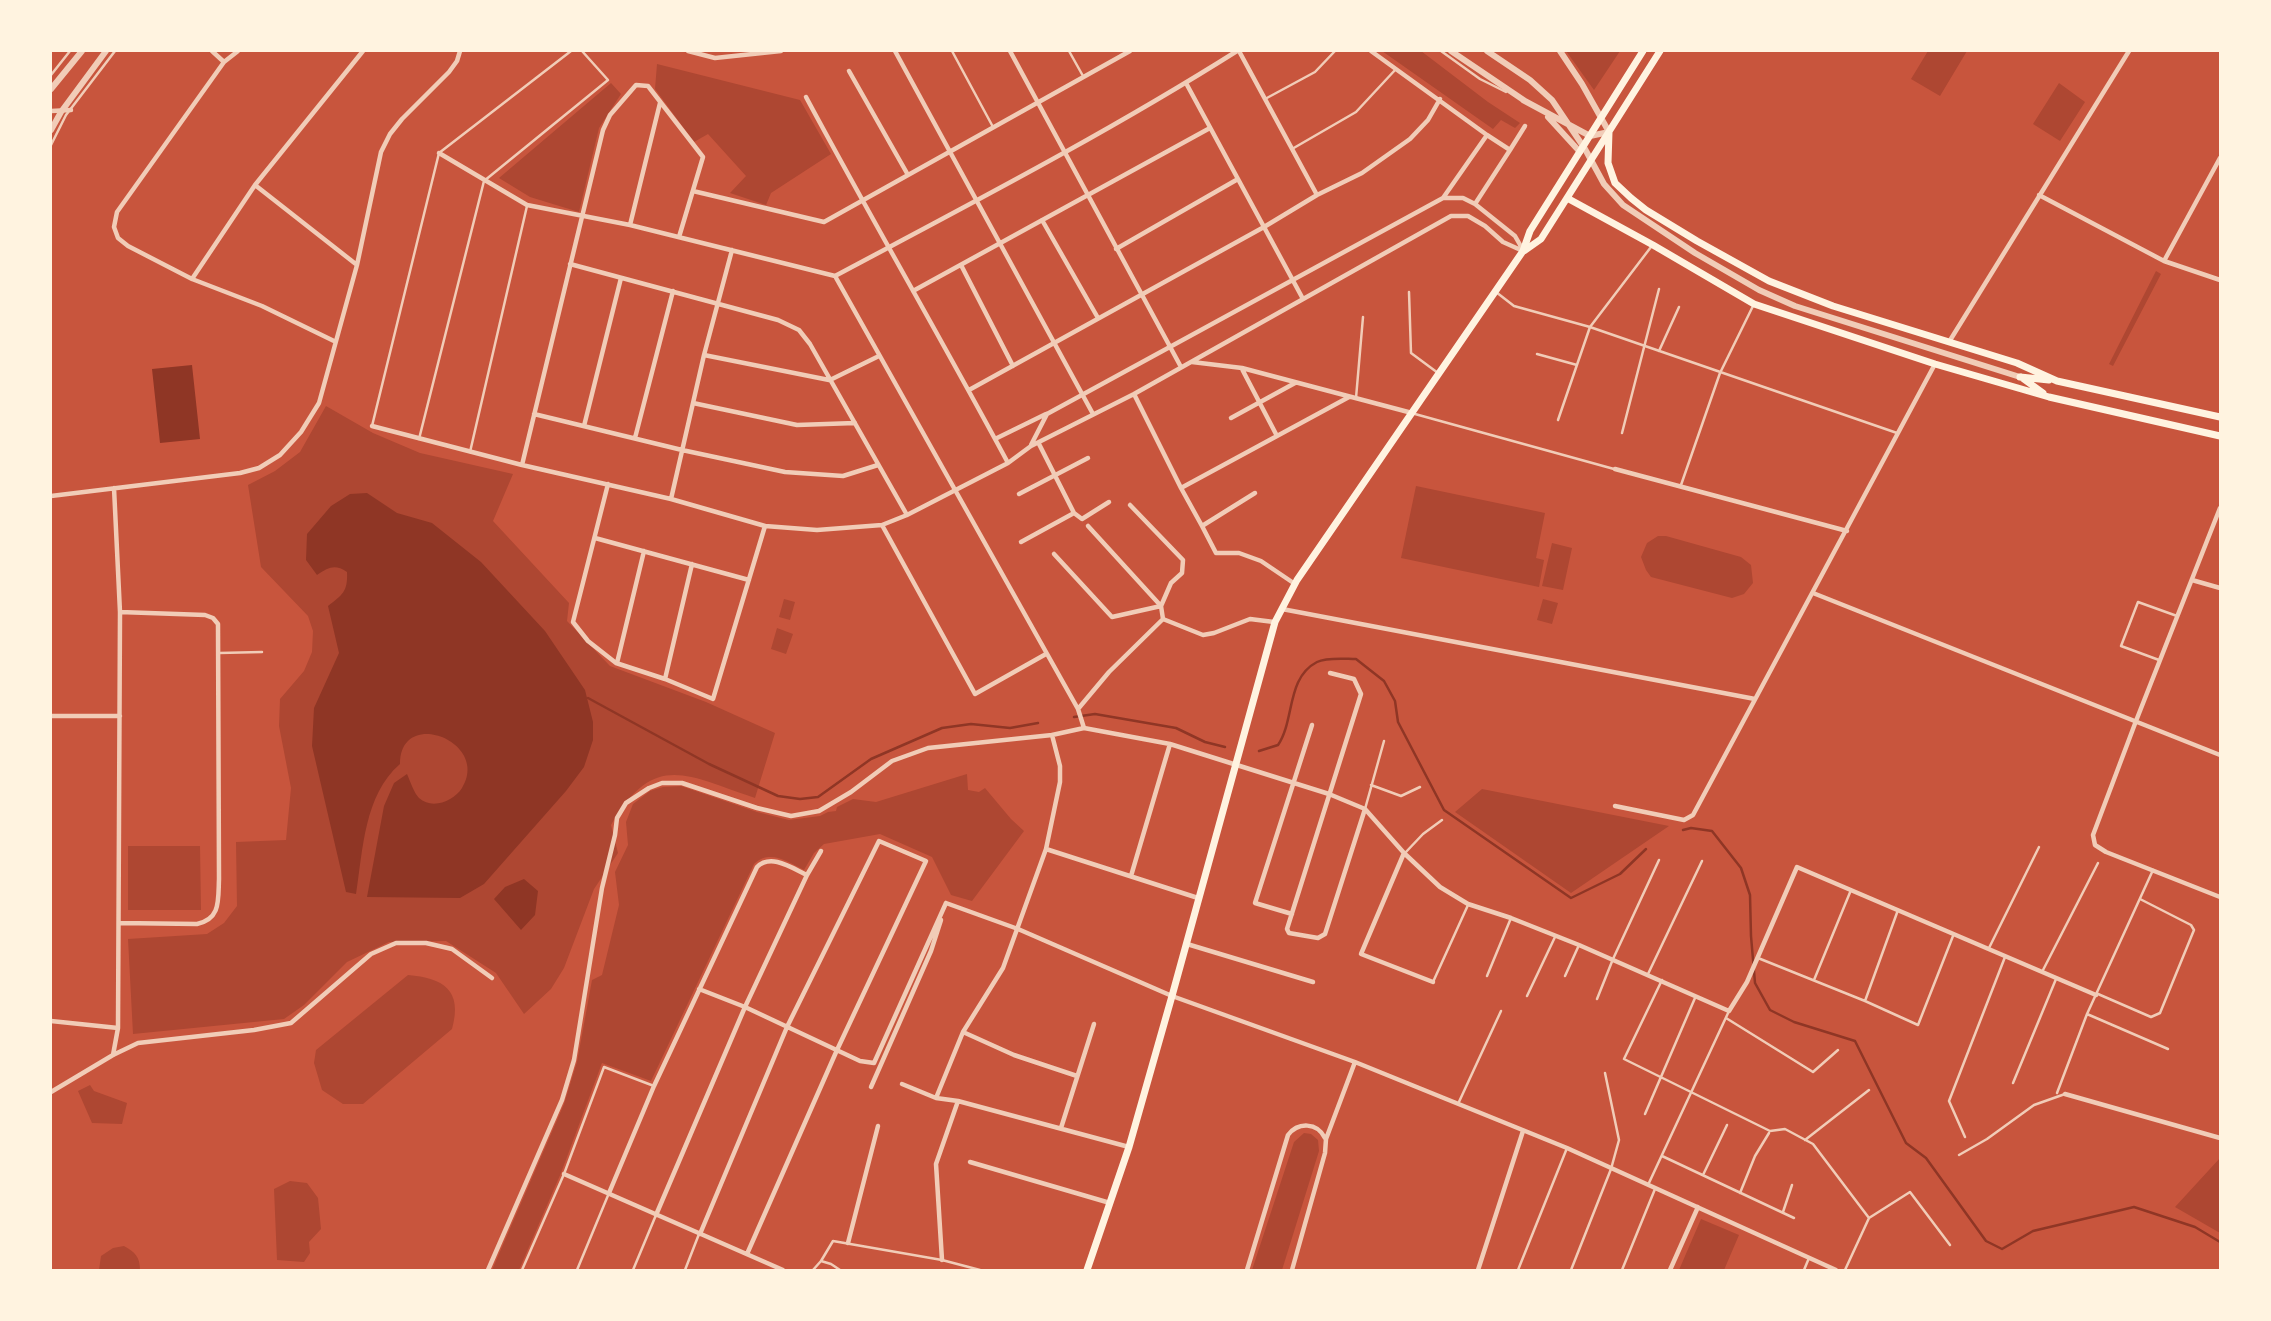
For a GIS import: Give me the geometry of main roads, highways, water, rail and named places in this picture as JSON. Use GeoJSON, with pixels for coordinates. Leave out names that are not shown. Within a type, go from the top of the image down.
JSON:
{"type":"FeatureCollection","features":[{"type":"Feature","properties":{"kind":"main road"},"geometry":{"type":"LineString","coordinates":[[1087,1270],[1129,1147],[1275,622],[1295,584],[1523,251],[1530,231],[1643,51]]}},
{"type":"Feature","properties":{"kind":"main road"},"geometry":{"type":"LineString","coordinates":[[1523,251],[1541,239],[1660,51]]}},
{"type":"Feature","properties":{"kind":"main road"},"geometry":{"type":"LineString","coordinates":[[1609,132],[1608,163],[1615,183],[1646,210],[1697,242],[1769,281],[1841,308],[2017,363],[2057,381]]}},
{"type":"Feature","properties":{"kind":"main road"},"geometry":{"type":"LineString","coordinates":[[1567,198],[1754,304],[1935,364],[2049,397],[2220,436]]}},
{"type":"Feature","properties":{"kind":"main road"},"geometry":{"type":"LineString","coordinates":[[2049,397],[2020,377],[2057,381],[2220,416]]}},
{"type":"Feature","properties":{"kind":"waterway"},"geometry":{"type":"LineString","coordinates":[[1259,751],[1278,745],[1300,678],[1307,669],[1326,659],[1356,659],[1384,681],[1395,701],[1398,722],[1444,810],[1571,898],[1620,874],[1646,849]]}},
{"type":"Feature","properties":{"kind":"waterway"},"geometry":{"type":"LineString","coordinates":[[588,698],[709,764],[778,796],[800,799],[818,797],[871,759],[942,728],[971,724],[1010,728],[1038,723]]}},
{"type":"Feature","properties":{"kind":"waterway"},"geometry":{"type":"LineString","coordinates":[[1074,717],[1095,714],[1176,728],[1205,742],[1225,747]]}},
{"type":"Feature","properties":{"kind":"waterway"},"geometry":{"type":"LineString","coordinates":[[1683,830],[1691,828],[1712,831],[1741,868],[1750,895],[1755,983],[1770,1010],[1794,1022],[1855,1041],[1906,1143],[1926,1158],[1986,1241],[2002,1249],[2033,1231],[2134,1207],[2195,1227],[2220,1242]]}}]}
